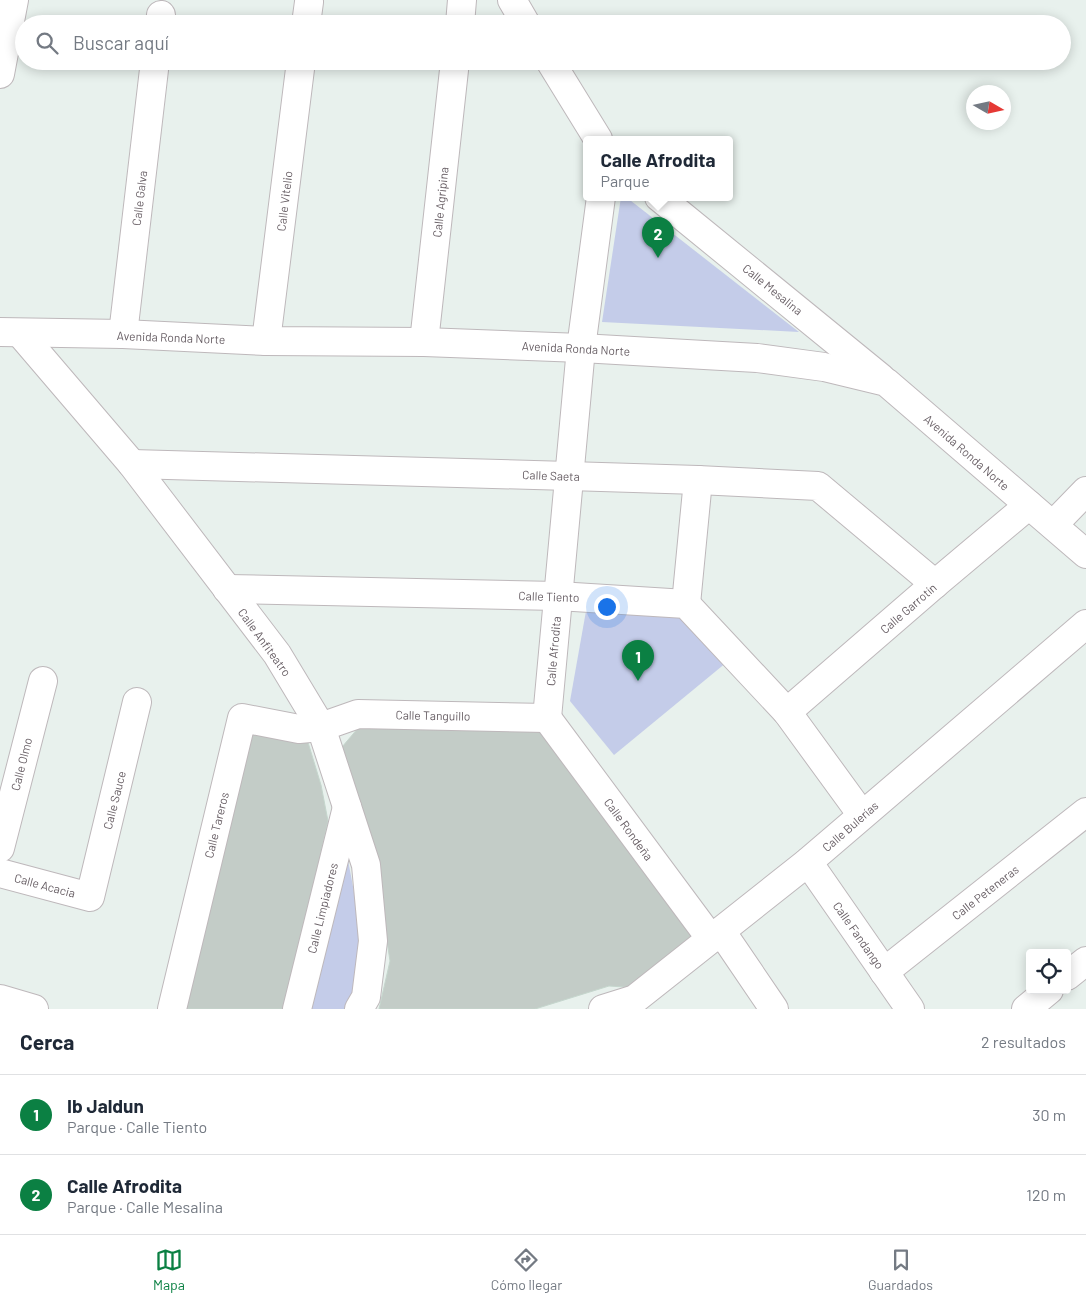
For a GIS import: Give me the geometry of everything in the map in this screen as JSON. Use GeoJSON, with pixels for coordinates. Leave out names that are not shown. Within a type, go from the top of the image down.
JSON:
{"type":"FeatureCollection","features":[{"type":"Feature","properties":{"kind":"street"},"geometry":{"type":"LineString","coordinates":[[0,74],[14,0]]}},
{"type":"Feature","properties":{"kind":"street"},"geometry":{"type":"LineString","coordinates":[[461,15],[462,0]]}},
{"type":"Feature","properties":{"kind":"street"},"geometry":{"type":"LineString","coordinates":[[512,0],[521,15]]}},
{"type":"Feature","properties":{"kind":"street","name":"Calle Galva"},"geometry":{"type":"LineString","coordinates":[[123,334],[154,70]]}},
{"type":"Feature","properties":{"kind":"street","name":"Calle Vitelio"},"geometry":{"type":"LineString","coordinates":[[266,341],[300,70]]}},
{"type":"Feature","properties":{"kind":"street","name":"Calle Agripina"},"geometry":{"type":"LineString","coordinates":[[424,342],[454,70]]}},
{"type":"Feature","properties":{"kind":"street"},"geometry":{"type":"LineString","coordinates":[[556,70],[596,136]]}},
{"type":"Feature","properties":{"kind":"street","name":"Calle Afrodita"},"geometry":{"type":"LineString","coordinates":[[547,718],[581,348],[600,201]]}},
{"type":"Feature","properties":{"kind":"street","name":"Calle Mesalina"},"geometry":{"type":"LineString","coordinates":[[665,201],[886,382]]}},
{"type":"Feature","properties":{"kind":"street","name":"Avenida Ronda Norte"},"geometry":{"type":"LineString","coordinates":[[10,333],[123,334],[266,341],[424,342],[581,348],[757,358],[824,367],[886,382],[1086,554]]}},
{"type":"Feature","properties":{"kind":"street","name":"Calle Anfiteatro"},"geometry":{"type":"LineString","coordinates":[[10,333],[132,464],[277,654],[321,727],[366,865],[374,941],[366,997],[359,1009]]}},
{"type":"Feature","properties":{"kind":"street","name":"Calle Saeta"},"geometry":{"type":"LineString","coordinates":[[132,464],[698,480],[818,486],[935,584]]}},
{"type":"Feature","properties":{"kind":"street"},"geometry":{"type":"LineString","coordinates":[[698,480],[686,604],[787,712],[862,815]]}},
{"type":"Feature","properties":{"kind":"street"},"geometry":{"type":"LineString","coordinates":[[1053,525],[1086,491]]}},
{"type":"Feature","properties":{"kind":"street","name":"Calle Garrotín"},"geometry":{"type":"LineString","coordinates":[[787,712],[1030,505]]}},
{"type":"Feature","properties":{"kind":"street","name":"Calle Tiento"},"geometry":{"type":"LineString","coordinates":[[226,589],[558,596],[686,604]]}},
{"type":"Feature","properties":{"kind":"street","name":"Calle Bulerías"},"geometry":{"type":"LineString","coordinates":[[603,1009],[638,1004],[716,935],[808,862],[1086,624]]}},
{"type":"Feature","properties":{"kind":"street","name":"Calle Olmo"},"geometry":{"type":"LineString","coordinates":[[0,848],[43,681]]}},
{"type":"Feature","properties":{"kind":"street","name":"Calle Sauce"},"geometry":{"type":"LineString","coordinates":[[90,897],[138,702]]}},
{"type":"Feature","properties":{"kind":"street","name":"Calle Tanguillo"},"geometry":{"type":"LineString","coordinates":[[321,727],[358,714],[547,718]]}},
{"type":"Feature","properties":{"kind":"street","name":"Calle Tareros"},"geometry":{"type":"LineString","coordinates":[[172,1009],[242,718],[299,729],[321,727]]}},
{"type":"Feature","properties":{"kind":"street","name":"Calle Rondeña"},"geometry":{"type":"LineString","coordinates":[[547,718],[774,1009]]}},
{"type":"Feature","properties":{"kind":"street","name":"Calle Limpiadores"},"geometry":{"type":"LineString","coordinates":[[297,1009],[347,807]]}},
{"type":"Feature","properties":{"kind":"street","name":"Calle Peteneras"},"geometry":{"type":"LineString","coordinates":[[884,972],[1086,812]]}},
{"type":"Feature","properties":{"kind":"street","name":"Calle Fandango"},"geometry":{"type":"LineString","coordinates":[[808,862],[910,1009]]}},
{"type":"Feature","properties":{"kind":"street","name":"Calle Acacia"},"geometry":{"type":"LineString","coordinates":[[0,873],[90,897]]}},
{"type":"Feature","properties":{"kind":"street"},"geometry":{"type":"LineString","coordinates":[[1071,973],[1086,961]]}},
{"type":"Feature","properties":{"kind":"street"},"geometry":{"type":"LineString","coordinates":[[1026,1009],[1044,994]]}},
{"type":"Feature","properties":{"kind":"street"},"geometry":{"type":"LineString","coordinates":[[0,1000],[34,1009]]}},
{"type":"Feature","properties":{"kind":"shaded area"},"geometry":{"type":"Polygon","coordinates":[[[620,201],[631,201],[799,332],[602,322],[620,201]]]}},
{"type":"Feature","properties":{"kind":"shaded area"},"geometry":{"type":"Polygon","coordinates":[[[586,611],[680,612],[727,662],[614,755],[570,701],[586,611]]]}},
{"type":"Feature","properties":{"kind":"shaded area"},"geometry":{"type":"Polygon","coordinates":[[[346,850],[358,916],[360,950],[356,983],[347,1009],[309,1009],[346,850]]]}},
{"type":"Feature","properties":{"kind":"building"},"geometry":{"type":"Polygon","coordinates":[[[359,727],[545,730],[697,939],[640,988],[609,986],[535,1009],[379,1009],[390,961],[373,846],[342,747],[359,727]]]}},
{"type":"Feature","properties":{"kind":"building"},"geometry":{"type":"Polygon","coordinates":[[[249,730],[307,739],[321,785],[328,821],[286,1009],[182,1009],[249,730]]]}},
{"type":"Feature","properties":{"kind":"place","name":"Calle Afrodita"},"geometry":{"type":"Point","coordinates":[658,258]}},
{"type":"Feature","properties":{"kind":"place","name":"Ib Jaldun"},"geometry":{"type":"Point","coordinates":[638,681]}}]}
